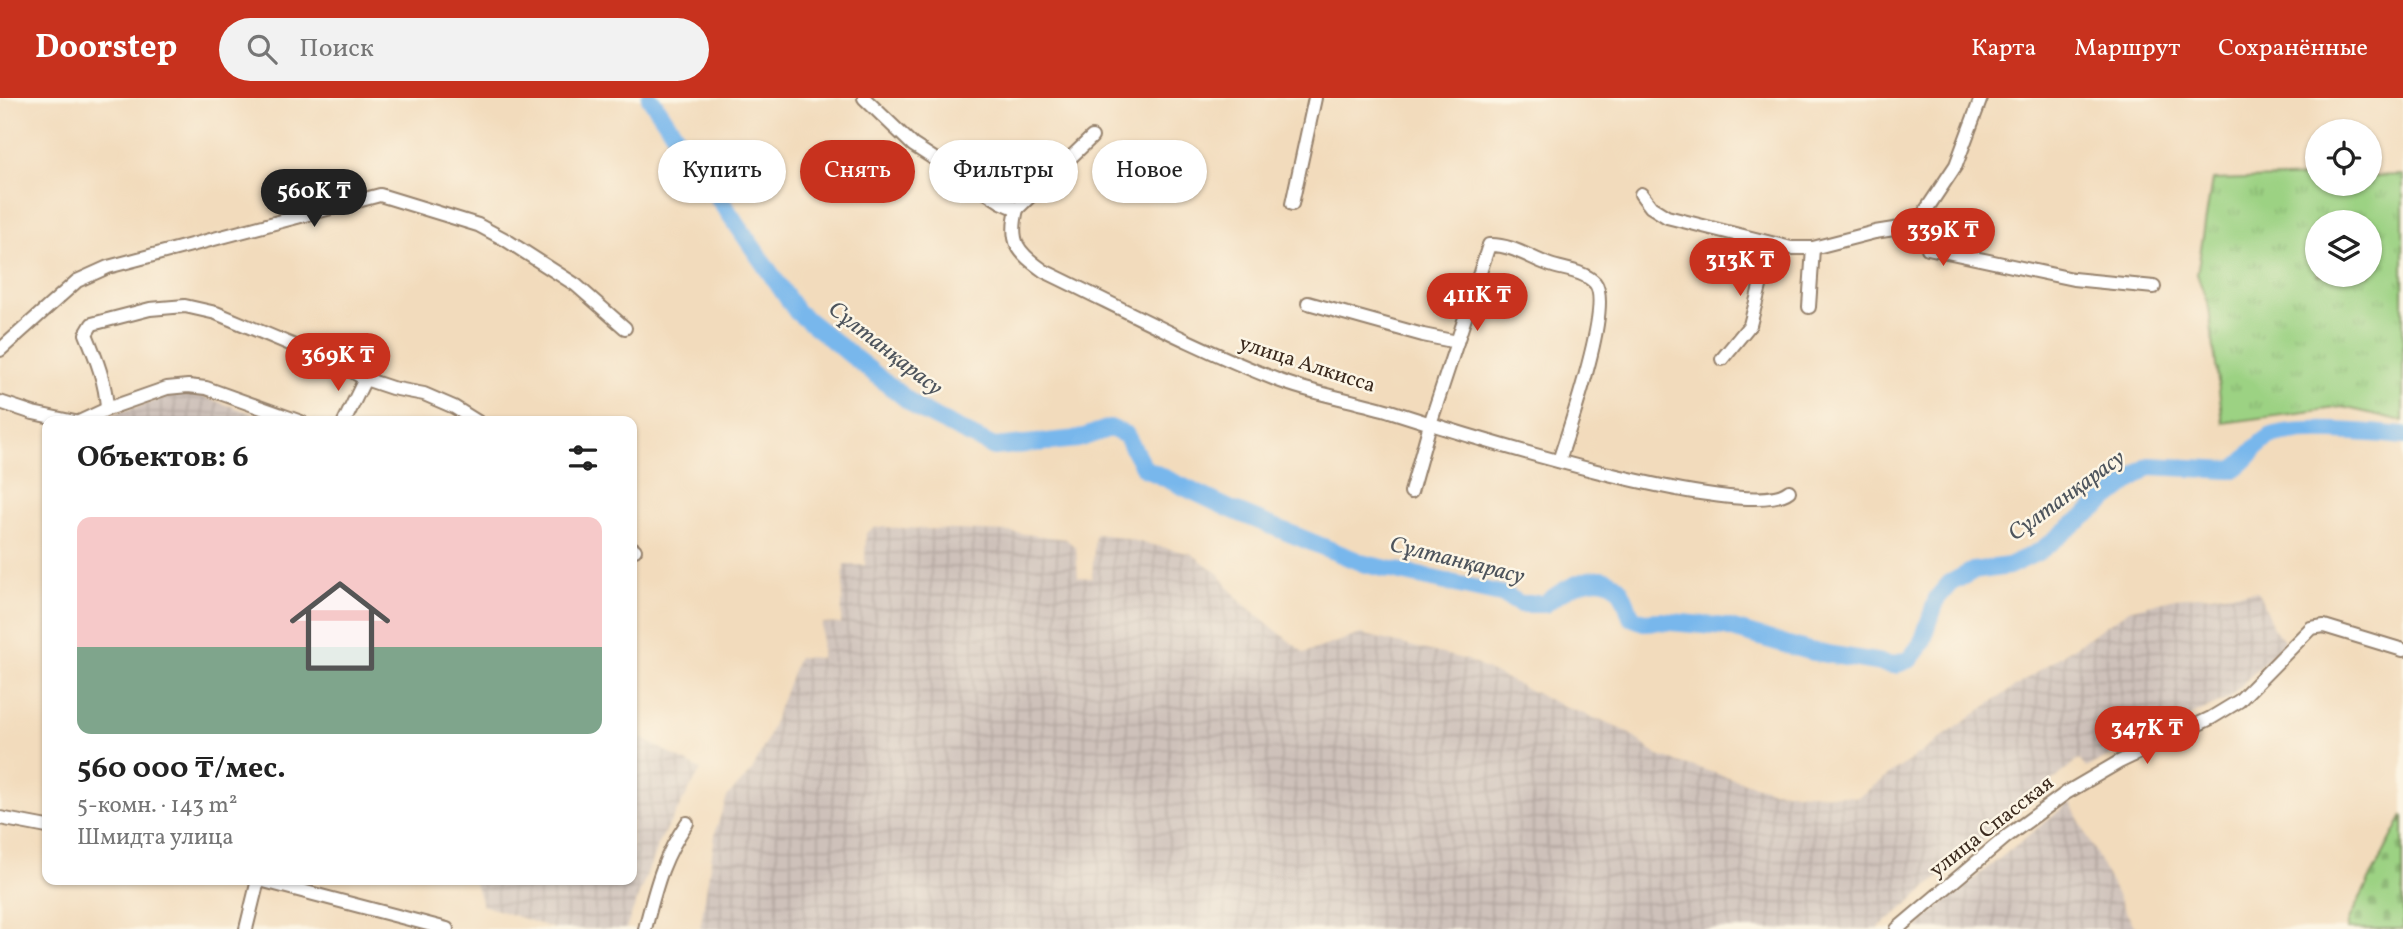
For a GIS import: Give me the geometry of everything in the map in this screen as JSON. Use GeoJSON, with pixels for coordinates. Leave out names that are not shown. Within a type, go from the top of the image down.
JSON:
{"type":"FeatureCollection","features":[{"type":"Feature","properties":{"kind":"street"},"geometry":{"type":"LineString","coordinates":[[864,98],[913,145],[1001,202],[1017,208],[1093,137]]}},
{"type":"Feature","properties":{"kind":"street"},"geometry":{"type":"LineString","coordinates":[[1292,204],[1315,98]]}},
{"type":"Feature","properties":{"kind":"street"},"geometry":{"type":"LineString","coordinates":[[1981,98],[1956,165],[1924,214],[1928,248],[2073,279],[2154,287]]}},
{"type":"Feature","properties":{"kind":"street"},"geometry":{"type":"LineString","coordinates":[[1641,194],[1651,207],[1667,217],[1791,248],[1812,248],[1875,232],[1925,224]]}},
{"type":"Feature","properties":{"kind":"street"},"geometry":{"type":"LineString","coordinates":[[0,350],[77,281],[108,267],[380,195],[478,225],[506,240],[576,285],[625,328]]}},
{"type":"Feature","properties":{"kind":"street","name":"улица Алкисса"},"geometry":{"type":"LineString","coordinates":[[1017,208],[1013,227],[1015,242],[1027,259],[1044,271],[1212,353],[1279,380],[1573,466],[1729,499],[1766,499],[1783,496],[1789,491]]}},
{"type":"Feature","properties":{"kind":"street"},"geometry":{"type":"LineString","coordinates":[[1411,492],[1430,424],[1489,245],[1500,244],[1548,264],[1584,274],[1596,285],[1600,296],[1600,311],[1585,376],[1559,461]]}},
{"type":"Feature","properties":{"kind":"street"},"geometry":{"type":"LineString","coordinates":[[1722,359],[1750,325],[1770,244]]}},
{"type":"Feature","properties":{"kind":"street"},"geometry":{"type":"LineString","coordinates":[[1809,307],[1812,248]]}},
{"type":"Feature","properties":{"kind":"street"},"geometry":{"type":"LineString","coordinates":[[1308,303],[1457,342]]}},
{"type":"Feature","properties":{"kind":"street"},"geometry":{"type":"LineString","coordinates":[[107,409],[98,364],[86,334],[92,324],[150,309],[185,306],[216,313],[345,367],[365,379],[424,394],[468,416]]}},
{"type":"Feature","properties":{"kind":"street"},"geometry":{"type":"LineString","coordinates":[[347,416],[365,379]]}},
{"type":"Feature","properties":{"kind":"street"},"geometry":{"type":"LineString","coordinates":[[91,416],[167,388],[188,386],[206,388],[284,416]]}},
{"type":"Feature","properties":{"kind":"street"},"geometry":{"type":"LineString","coordinates":[[0,402],[48,416]]}},
{"type":"Feature","properties":{"kind":"street","name":"улица Спасская"},"geometry":{"type":"LineString","coordinates":[[1897,929],[2006,838],[2066,793],[2119,762],[2211,718],[2239,701],[2311,628],[2324,626],[2403,650]]}},
{"type":"Feature","properties":{"kind":"street"},"geometry":{"type":"LineString","coordinates":[[0,818],[42,826]]}},
{"type":"Feature","properties":{"kind":"street"},"geometry":{"type":"LineString","coordinates":[[645,929],[660,870],[687,823]]}},
{"type":"Feature","properties":{"kind":"street"},"geometry":{"type":"LineString","coordinates":[[246,929],[258,885]]}},
{"type":"Feature","properties":{"kind":"street"},"geometry":{"type":"LineString","coordinates":[[278,885],[447,929]]}},
{"type":"Feature","properties":{"kind":"shaded area"},"geometry":{"type":"Polygon","coordinates":[[[189,392],[260,416],[106,416],[171,394],[189,392]]]}},
{"type":"Feature","properties":{"kind":"shaded area"},"geometry":{"type":"Polygon","coordinates":[[[874,527],[1008,532],[1066,539],[1076,548],[1078,577],[1092,578],[1095,534],[1192,554],[1219,574],[1240,601],[1304,653],[1361,634],[1467,660],[1554,702],[1626,731],[1658,756],[1771,790],[1858,797],[2129,610],[2175,598],[2258,591],[2273,628],[2285,641],[2228,699],[2086,768],[2079,759],[1878,929],[700,929],[716,829],[727,797],[752,771],[766,742],[798,657],[821,658],[822,623],[841,624],[844,565],[865,565],[866,533],[874,527]]]}},
{"type":"Feature","properties":{"kind":"shaded area"},"geometry":{"type":"Polygon","coordinates":[[[637,737],[701,770],[659,842],[626,929],[555,929],[482,905],[476,885],[637,885],[637,737]]]}},
{"type":"Feature","properties":{"kind":"shaded area"},"geometry":{"type":"Polygon","coordinates":[[[2070,802],[2136,929],[1916,929],[1935,910],[2070,802]]]}},
{"type":"Feature","properties":{"kind":"green space"},"geometry":{"type":"Polygon","coordinates":[[[2403,175],[2403,421],[2343,407],[2223,423],[2209,308],[2197,274],[2212,180],[2305,177],[2305,196],[2382,196],[2382,176],[2403,175]]]}},
{"type":"Feature","properties":{"kind":"green space"},"geometry":{"type":"Polygon","coordinates":[[[2403,816],[2403,929],[2347,929],[2349,919],[2403,816]]]}},
{"type":"Feature","properties":{"kind":"waterway","name":"Сұлтанқарасу"},"geometry":{"type":"LineString","coordinates":[[650,98],[797,312],[920,410],[994,447],[1078,439],[1110,428],[1126,435],[1144,468],[1230,509],[1365,564],[1505,595],[1520,604],[1545,604],[1572,586],[1593,579],[1603,580],[1620,590],[1631,617],[1644,622],[1726,627],[1809,651],[1894,665],[1910,659],[1922,643],[1937,598],[1950,583],[1973,571],[2009,566],[2040,551],[2149,466],[2232,470],[2268,438],[2295,432],[2334,431],[2403,436]]}}]}
